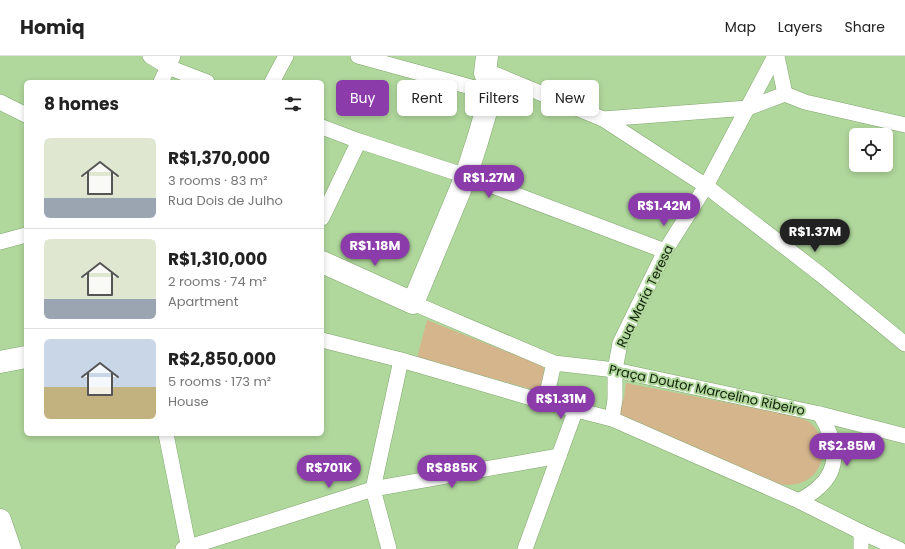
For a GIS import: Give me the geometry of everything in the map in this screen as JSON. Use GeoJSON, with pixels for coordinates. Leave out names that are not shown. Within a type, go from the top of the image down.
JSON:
{"type":"FeatureCollection","features":[{"type":"Feature","properties":{"kind":"main road"},"geometry":{"type":"LineString","coordinates":[[324,263],[413,303],[466,176],[483,122],[491,73]]}},
{"type":"Feature","properties":{"kind":"main road"},"geometry":{"type":"LineString","coordinates":[[0,362],[24,357]]}},
{"type":"Feature","properties":{"kind":"main road"},"geometry":{"type":"LineString","coordinates":[[0,520],[10,549]]}},
{"type":"Feature","properties":{"kind":"street"},"geometry":{"type":"LineString","coordinates":[[150,56],[171,61],[204,80]]}},
{"type":"Feature","properties":{"kind":"street"},"geometry":{"type":"LineString","coordinates":[[273,80],[286,56]]}},
{"type":"Feature","properties":{"kind":"street"},"geometry":{"type":"LineString","coordinates":[[360,56],[491,73],[603,119],[706,186],[820,274],[905,344]]}},
{"type":"Feature","properties":{"kind":"street","name":"Rua Maria Teresa"},"geometry":{"type":"LineString","coordinates":[[776,56],[784,94]]}},
{"type":"Feature","properties":{"kind":"street","name":"Rua Maria Teresa"},"geometry":{"type":"LineString","coordinates":[[612,419],[615,398],[615,370],[620,343],[665,251],[706,186],[776,56]]}},
{"type":"Feature","properties":{"kind":"street"},"geometry":{"type":"LineString","coordinates":[[162,80],[171,61]]}},
{"type":"Feature","properties":{"kind":"street"},"geometry":{"type":"LineString","coordinates":[[603,119],[748,108],[784,94],[805,102],[905,126]]}},
{"type":"Feature","properties":{"kind":"street"},"geometry":{"type":"LineString","coordinates":[[0,102],[24,115]]}},
{"type":"Feature","properties":{"kind":"street"},"geometry":{"type":"LineString","coordinates":[[324,128],[359,141],[466,176],[665,251]]}},
{"type":"Feature","properties":{"kind":"street"},"geometry":{"type":"LineString","coordinates":[[324,214],[359,141]]}},
{"type":"Feature","properties":{"kind":"street"},"geometry":{"type":"LineString","coordinates":[[0,242],[24,236]]}},
{"type":"Feature","properties":{"kind":"street","name":"Praça Doutor Marcelino Ribeiro"},"geometry":{"type":"LineString","coordinates":[[413,303],[554,364],[615,370],[820,414],[905,436]]}},
{"type":"Feature","properties":{"kind":"street"},"geometry":{"type":"LineString","coordinates":[[324,341],[401,360],[545,402],[612,419],[799,501],[899,549]]}},
{"type":"Feature","properties":{"kind":"street"},"geometry":{"type":"LineString","coordinates":[[389,549],[373,489],[401,360]]}},
{"type":"Feature","properties":{"kind":"street"},"geometry":{"type":"LineString","coordinates":[[545,402],[554,364]]}},
{"type":"Feature","properties":{"kind":"street"},"geometry":{"type":"LineString","coordinates":[[525,549],[576,409]]}},
{"type":"Feature","properties":{"kind":"street","name":"Praça Doutor Marcelino Ribeiro"},"geometry":{"type":"LineString","coordinates":[[799,501],[823,484],[832,471],[834,463],[833,443],[830,433],[820,414]]}},
{"type":"Feature","properties":{"kind":"street"},"geometry":{"type":"LineString","coordinates":[[166,436],[187,548],[373,489],[559,456]]}},
{"type":"Feature","properties":{"kind":"street"},"geometry":{"type":"LineString","coordinates":[[861,532],[861,549]]}},
{"type":"Feature","properties":{"kind":"shaded area"},"geometry":{"type":"Polygon","coordinates":[[[427,320],[543,366],[545,380],[543,385],[538,391],[417,358],[427,320]]]}},
{"type":"Feature","properties":{"kind":"shaded area"},"geometry":{"type":"Polygon","coordinates":[[[626,383],[794,416],[806,420],[815,427],[822,441],[823,449],[820,464],[811,477],[803,482],[791,485],[779,484],[617,414],[624,398],[626,383]]]}}]}
